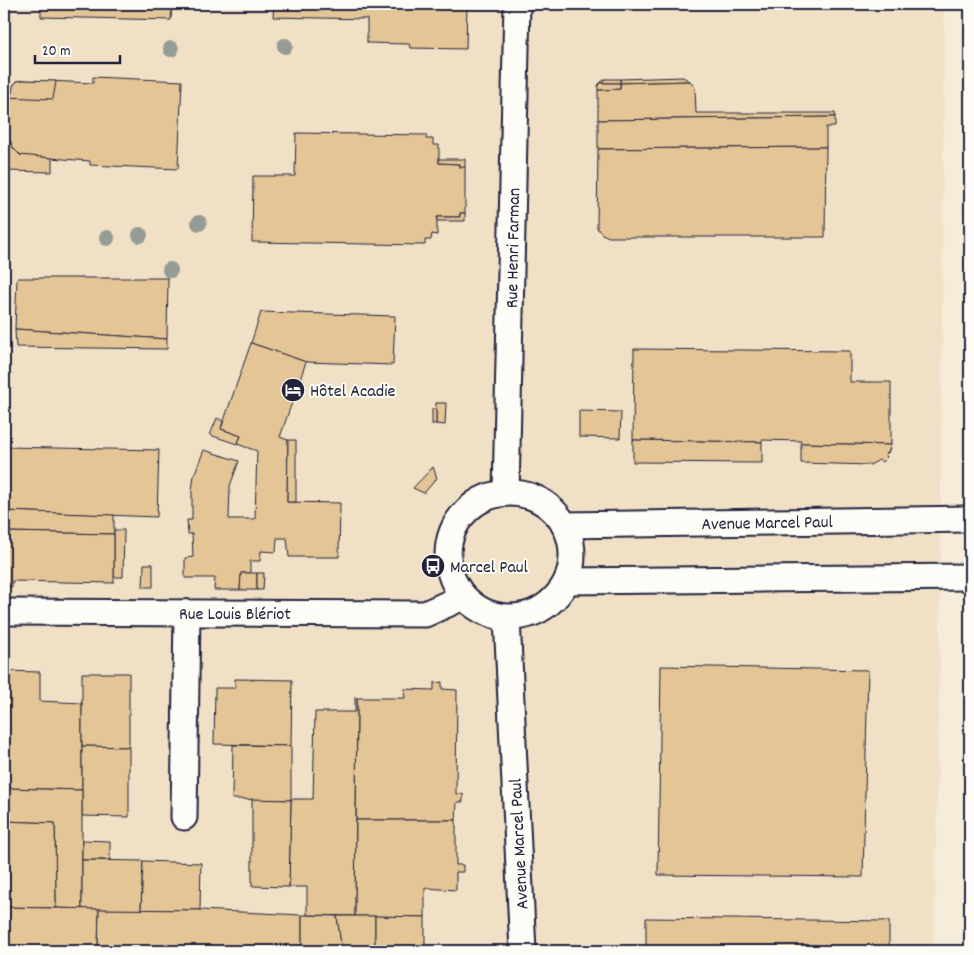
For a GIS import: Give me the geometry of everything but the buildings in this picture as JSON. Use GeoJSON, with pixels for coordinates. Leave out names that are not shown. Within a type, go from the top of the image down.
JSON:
{"type":"FeatureCollection","features":[{"type":"Feature","properties":{"kind":"street","name":"Rue Henri Farman"},"geometry":{"type":"LineString","coordinates":[[506,493],[517,4]]}},
{"type":"Feature","properties":{"kind":"street"},"geometry":{"type":"LineString","coordinates":[[506,493],[533,497],[552,508],[564,524],[572,550],[567,581],[555,598],[542,609],[522,616],[507,618],[484,612],[463,596],[452,578],[448,562],[452,531],[472,506],[491,496],[506,493]]}},
{"type":"Feature","properties":{"kind":"street","name":"Avenue Marcel Paul"},"geometry":{"type":"LineString","coordinates":[[564,524],[970,519]]}},
{"type":"Feature","properties":{"kind":"street"},"geometry":{"type":"LineString","coordinates":[[567,581],[970,577]]}},
{"type":"Feature","properties":{"kind":"street","name":"Rue Louis Blériot"},"geometry":{"type":"LineString","coordinates":[[4,612],[425,614],[463,596]]}},
{"type":"Feature","properties":{"kind":"street"},"geometry":{"type":"LineString","coordinates":[[184,816],[187,613]]}},
{"type":"Feature","properties":{"kind":"street","name":"Avenue Marcel Paul"},"geometry":{"type":"LineString","coordinates":[[507,618],[524,951]]}},
{"type":"Feature","properties":{"kind":"shaded area"},"geometry":{"type":"Polygon","coordinates":[[[4,4],[944,4],[940,637],[934,951],[4,951],[4,4]]]}},
{"type":"Feature","properties":{"kind":"place","name":"Hôtel Acadie"},"geometry":{"type":"Point","coordinates":[293,390]}},
{"type":"Feature","properties":{"kind":"place","name":"Marcel Paul"},"geometry":{"type":"Point","coordinates":[433,566]}}]}
